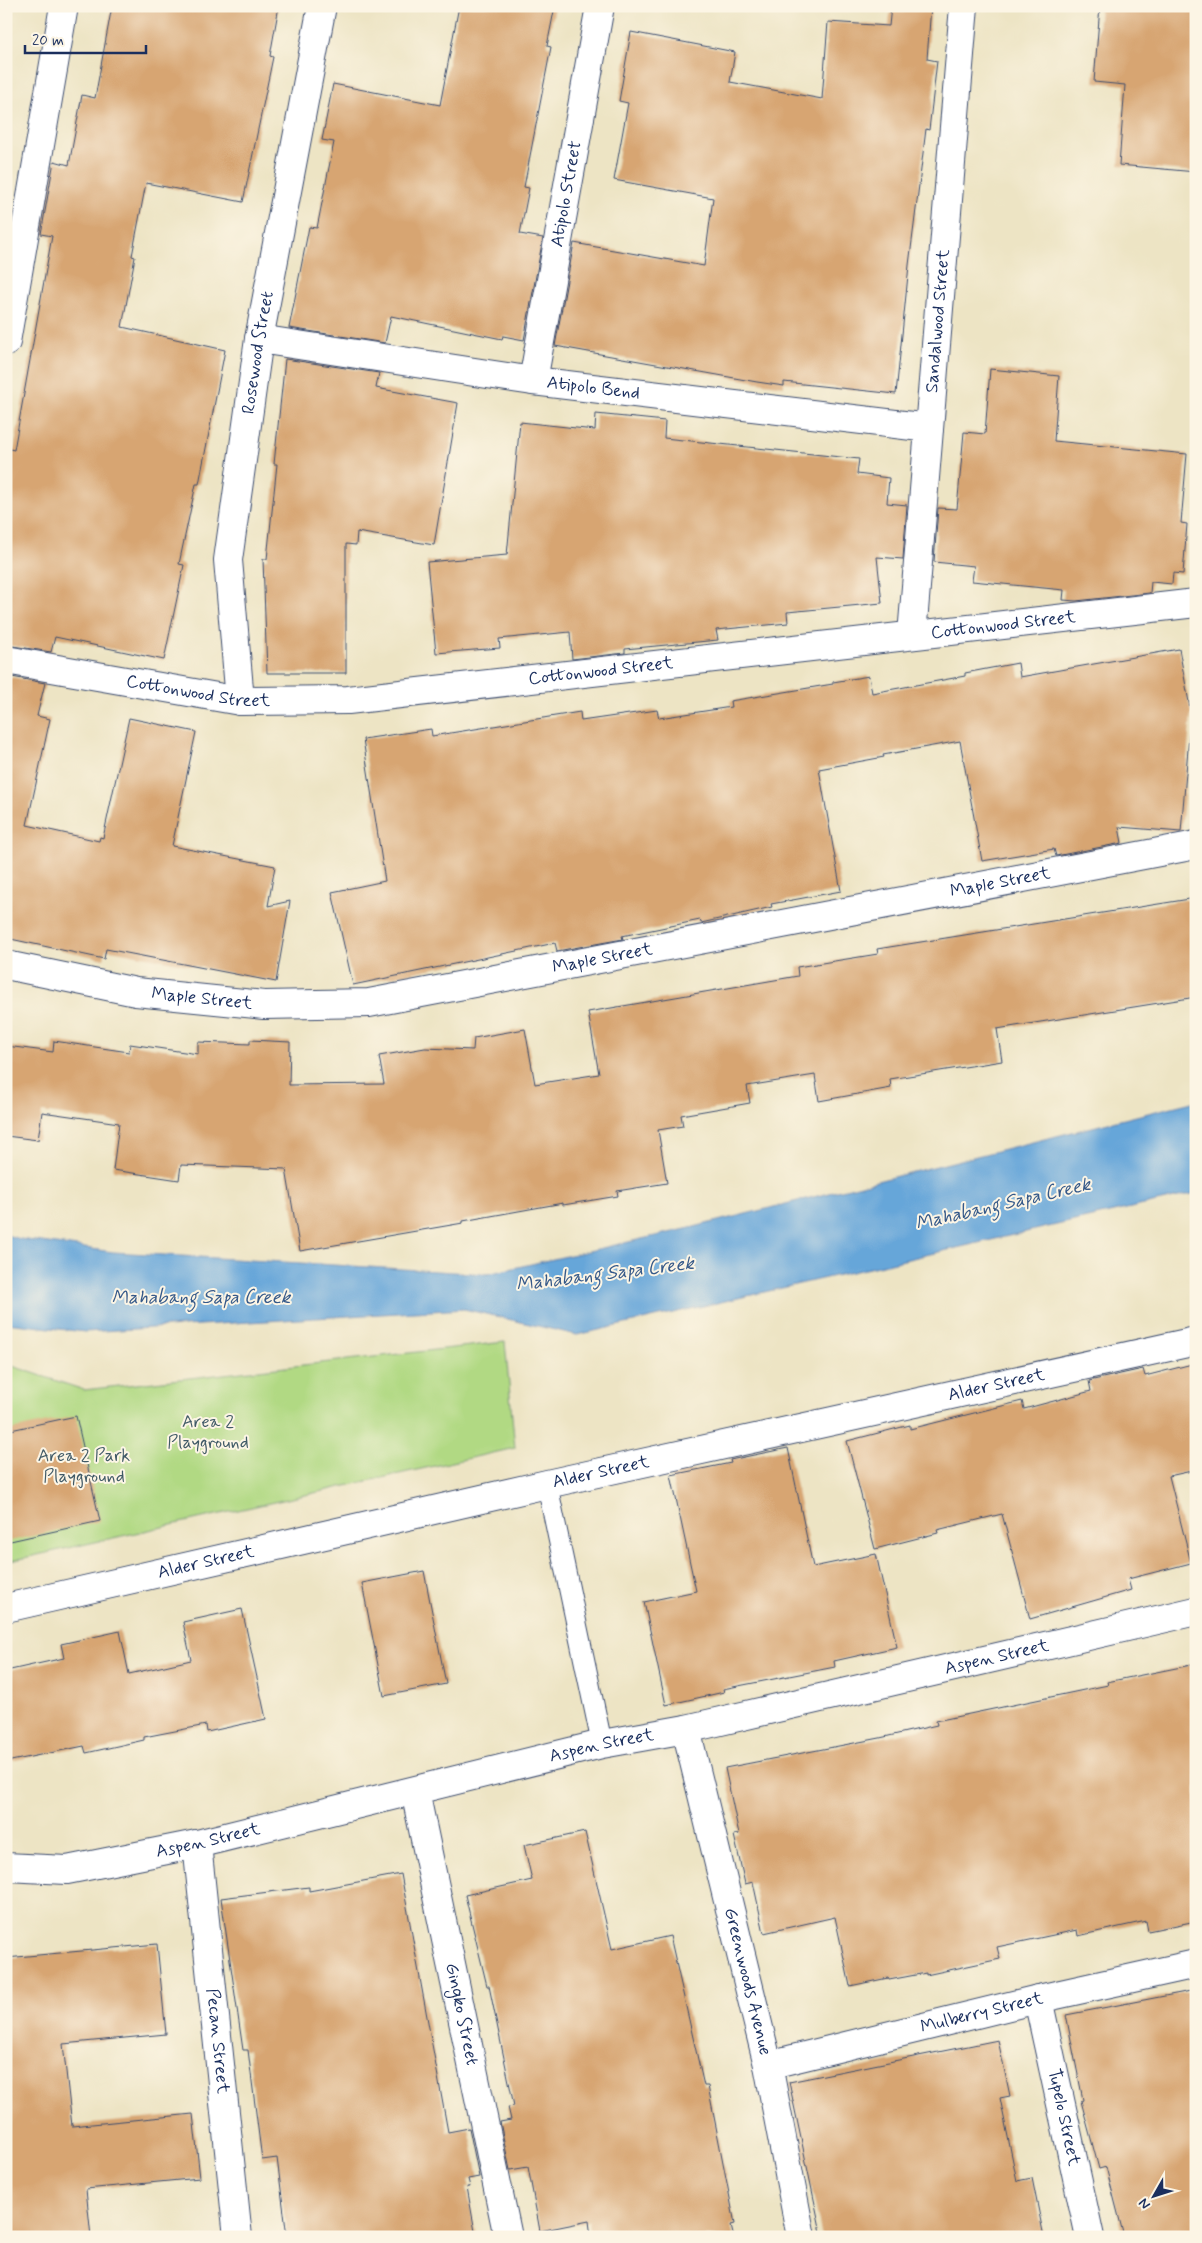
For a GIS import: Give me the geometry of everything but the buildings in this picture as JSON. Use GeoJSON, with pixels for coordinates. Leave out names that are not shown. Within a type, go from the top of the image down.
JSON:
{"type":"FeatureCollection","features":[{"type":"Feature","properties":{"kind":"street"},"geometry":{"type":"LineString","coordinates":[[6,342],[64,6]]}},
{"type":"Feature","properties":{"kind":"street","name":"Rosewood Street"},"geometry":{"type":"LineString","coordinates":[[240,701],[228,560],[259,338],[322,6]]}},
{"type":"Feature","properties":{"kind":"street","name":"Atipolo Street"},"geometry":{"type":"LineString","coordinates":[[532,381],[600,6]]}},
{"type":"Feature","properties":{"kind":"street","name":"Sandalwood Street"},"geometry":{"type":"LineString","coordinates":[[912,635],[964,6]]}},
{"type":"Feature","properties":{"kind":"street","name":"Atipolo Bend"},"geometry":{"type":"LineString","coordinates":[[259,338],[532,381],[929,428]]}},
{"type":"Feature","properties":{"kind":"street","name":"Cottonwood Street"},"geometry":{"type":"LineString","coordinates":[[6,660],[240,701],[348,700],[1196,604]]}},
{"type":"Feature","properties":{"kind":"street","name":"Maple Street"},"geometry":{"type":"LineString","coordinates":[[6,965],[136,992],[264,1005],[369,1003],[1196,845]]}},
{"type":"Feature","properties":{"kind":"street","name":"Alder Street"},"geometry":{"type":"LineString","coordinates":[[6,1608],[547,1484],[1196,1341]]}},
{"type":"Feature","properties":{"kind":"street","name":"Aspen Street"},"geometry":{"type":"LineString","coordinates":[[6,1867],[66,1870],[197,1844],[602,1744],[686,1729],[1196,1611]]}},
{"type":"Feature","properties":{"kind":"street","name":"Greenwoods Avenue"},"geometry":{"type":"LineString","coordinates":[[686,1729],[768,2065],[801,2237]]}},
{"type":"Feature","properties":{"kind":"street","name":"Gingko Street"},"geometry":{"type":"LineString","coordinates":[[416,1791],[508,2237]]}},
{"type":"Feature","properties":{"kind":"street","name":"Pecan Street"},"geometry":{"type":"LineString","coordinates":[[197,1844],[238,2237]]}},
{"type":"Feature","properties":{"kind":"street","name":"Mulberry Street"},"geometry":{"type":"LineString","coordinates":[[768,2065],[1038,1999],[1196,1964]]}},
{"type":"Feature","properties":{"kind":"street","name":"Tupelo Street"},"geometry":{"type":"LineString","coordinates":[[1038,1999],[1090,2237]]}},
{"type":"Feature","properties":{"kind":"lane"},"geometry":{"type":"LineString","coordinates":[[547,1484],[602,1744]]}},
{"type":"Feature","properties":{"kind":"green space","name":"Area 2 Park Playground"},"geometry":{"type":"Polygon","coordinates":[[[505,1342],[515,1448],[6,1562],[6,1364],[84,1390],[505,1342]]]}},
{"type":"Feature","properties":{"kind":"water","name":"Mahabang Sapa Creek"},"geometry":{"type":"Polygon","coordinates":[[[1196,1101],[1196,1193],[577,1335],[464,1309],[85,1332],[6,1323],[6,1235],[20,1239],[113,1252],[487,1274],[686,1229],[1196,1101]]]}},
{"type":"Feature","properties":{"kind":"park label","name":"Area 2 Playground"},"geometry":{"type":"Point","coordinates":[208,1432]}}]}
